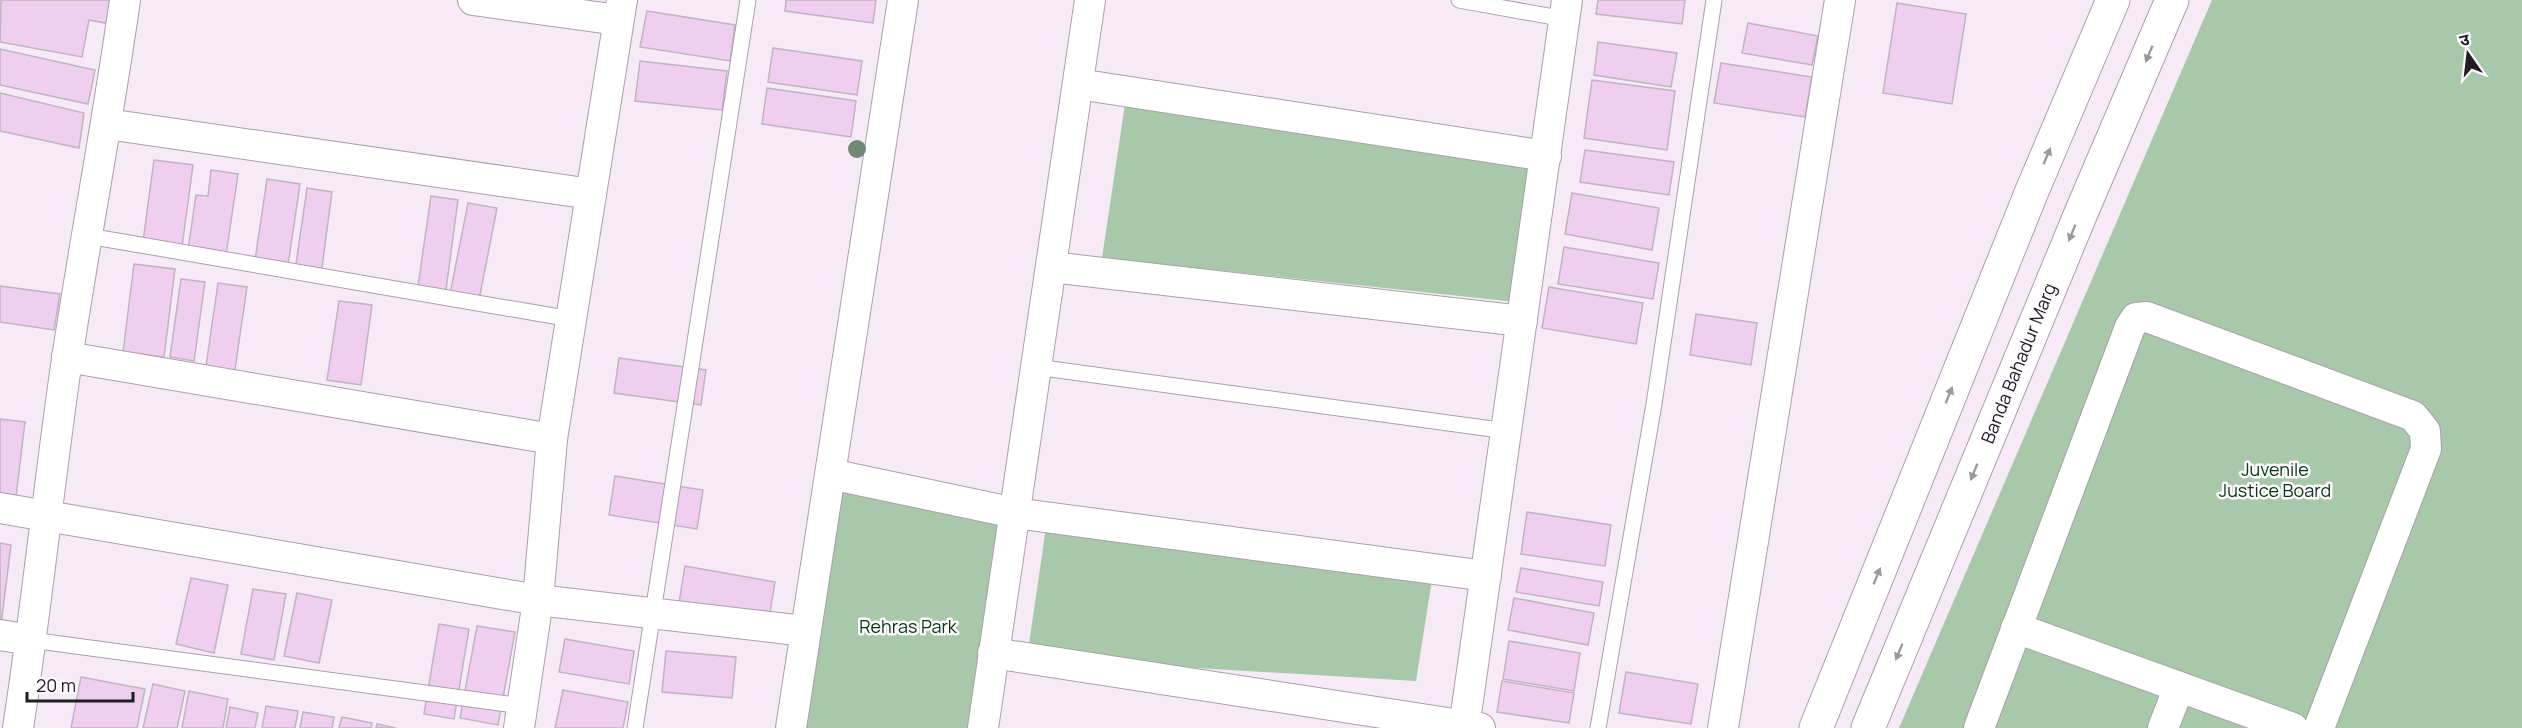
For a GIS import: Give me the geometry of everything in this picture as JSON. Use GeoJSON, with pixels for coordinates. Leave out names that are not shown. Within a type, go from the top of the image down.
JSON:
{"type":"FeatureCollection","features":[{"type":"Feature","properties":{"kind":"street"},"geometry":{"type":"LineString","coordinates":[[18,728],[31,640],[44,517],[125,0]]}},
{"type":"Feature","properties":{"kind":"street"},"geometry":{"type":"LineString","coordinates":[[473,0],[620,10],[552,438],[538,600],[520,717]]}},
{"type":"Feature","properties":{"kind":"street"},"geometry":{"type":"LineString","coordinates":[[791,728],[903,0]]}},
{"type":"Feature","properties":{"kind":"street"},"geometry":{"type":"LineString","coordinates":[[983,728],[1090,0]]}},
{"type":"Feature","properties":{"kind":"street"},"geometry":{"type":"LineString","coordinates":[[1724,728],[1840,0]]}},
{"type":"Feature","properties":{"kind":"street"},"geometry":{"type":"LineString","coordinates":[[1816,728],[2027,202],[2114,0]]}},
{"type":"Feature","properties":{"kind":"street","name":"Banda Bahadur Marg"},"geometry":{"type":"LineString","coordinates":[[1868,728],[2081,213],[2172,0]]}},
{"type":"Feature","properties":{"kind":"street"},"geometry":{"type":"LineString","coordinates":[[993,653],[1470,727],[1486,576],[1566,10]]}},
{"type":"Feature","properties":{"kind":"street"},"geometry":{"type":"LineString","coordinates":[[1078,84],[1546,156]]}},
{"type":"Feature","properties":{"kind":"street"},"geometry":{"type":"LineString","coordinates":[[107,124],[591,194]]}},
{"type":"Feature","properties":{"kind":"street"},"geometry":{"type":"LineString","coordinates":[[1051,267],[1522,321]]}},
{"type":"Feature","properties":{"kind":"street"},"geometry":{"type":"LineString","coordinates":[[1979,728],[2130,327],[2136,318],[2147,317],[2413,416],[2425,431],[2426,448],[2319,728]]}},
{"type":"Feature","properties":{"kind":"street"},"geometry":{"type":"LineString","coordinates":[[68,357],[552,438]]}},
{"type":"Feature","properties":{"kind":"street"},"geometry":{"type":"LineString","coordinates":[[830,474],[1015,513],[1486,576]]}},
{"type":"Feature","properties":{"kind":"street"},"geometry":{"type":"LineString","coordinates":[[0,508],[538,600],[805,631]]}},
{"type":"Feature","properties":{"kind":"street"},"geometry":{"type":"LineString","coordinates":[[2016,628],[2293,728]]}},
{"type":"Feature","properties":{"kind":"street"},"geometry":{"type":"LineString","coordinates":[[0,635],[31,640]]}},
{"type":"Feature","properties":{"kind":"street"},"geometry":{"type":"LineString","coordinates":[[2163,728],[2179,687]]}},
{"type":"Feature","properties":{"kind":"lane"},"geometry":{"type":"LineString","coordinates":[[635,728],[748,0]]}},
{"type":"Feature","properties":{"kind":"lane"},"geometry":{"type":"LineString","coordinates":[[1459,0],[1566,10]]}},
{"type":"Feature","properties":{"kind":"lane"},"geometry":{"type":"LineString","coordinates":[[1598,728],[1654,404],[1714,0]]}},
{"type":"Feature","properties":{"kind":"lane"},"geometry":{"type":"LineString","coordinates":[[88,236],[571,319]]}},
{"type":"Feature","properties":{"kind":"lane"},"geometry":{"type":"LineString","coordinates":[[1036,367],[1507,431]]}},
{"type":"Feature","properties":{"kind":"lane"},"geometry":{"type":"LineString","coordinates":[[31,640],[520,717]]}},
{"type":"Feature","properties":{"kind":"green space","name":"Juvenile Justice Board"},"geometry":{"type":"Polygon","coordinates":[[[2212,0],[2522,0],[2522,728],[1899,728],[2212,0]]]}},
{"type":"Feature","properties":{"kind":"green space"},"geometry":{"type":"Polygon","coordinates":[[[1128,84],[1546,156],[1525,303],[1102,258],[1128,84]]]}},
{"type":"Feature","properties":{"kind":"green space","name":"Rehras Park"},"geometry":{"type":"Polygon","coordinates":[[[838,488],[1013,524],[983,728],[803,728],[838,488]]]}},
{"type":"Feature","properties":{"kind":"green space"},"geometry":{"type":"Polygon","coordinates":[[[1049,507],[1434,567],[1416,681],[1027,658],[1049,507]]]}},
{"type":"Feature","properties":{"kind":"building"},"geometry":{"type":"Polygon","coordinates":[[[1,0],[114,0],[110,24],[89,20],[82,57],[0,42],[1,0]]]}},
{"type":"Feature","properties":{"kind":"building"},"geometry":{"type":"Polygon","coordinates":[[[786,0],[876,0],[873,23],[785,11],[786,0]]]}},
{"type":"Feature","properties":{"kind":"building"},"geometry":{"type":"Polygon","coordinates":[[[1598,0],[1685,0],[1682,24],[1596,14],[1598,0]]]}},
{"type":"Feature","properties":{"kind":"building"},"geometry":{"type":"Polygon","coordinates":[[[1897,3],[1966,14],[1952,104],[1883,93],[1897,3]]]}},
{"type":"Feature","properties":{"kind":"building"},"geometry":{"type":"Polygon","coordinates":[[[647,11],[735,25],[730,61],[640,47],[647,11]]]}},
{"type":"Feature","properties":{"kind":"building"},"geometry":{"type":"Polygon","coordinates":[[[1748,23],[1818,36],[1812,65],[1742,53],[1748,23]]]}},
{"type":"Feature","properties":{"kind":"building"},"geometry":{"type":"Polygon","coordinates":[[[1598,42],[1677,53],[1671,87],[1594,75],[1598,42]]]}},
{"type":"Feature","properties":{"kind":"building"},"geometry":{"type":"Polygon","coordinates":[[[773,48],[862,61],[857,95],[768,82],[773,48]]]}},
{"type":"Feature","properties":{"kind":"building"},"geometry":{"type":"Polygon","coordinates":[[[0,49],[95,70],[88,104],[0,85],[0,49]]]}},
{"type":"Feature","properties":{"kind":"building"},"geometry":{"type":"Polygon","coordinates":[[[640,61],[727,71],[722,110],[635,101],[640,61]]]}},
{"type":"Feature","properties":{"kind":"building"},"geometry":{"type":"Polygon","coordinates":[[[1721,63],[1812,77],[1805,117],[1714,103],[1721,63]]]}},
{"type":"Feature","properties":{"kind":"building"},"geometry":{"type":"Polygon","coordinates":[[[1592,80],[1675,91],[1667,150],[1584,138],[1592,80]]]}},
{"type":"Feature","properties":{"kind":"building"},"geometry":{"type":"Polygon","coordinates":[[[767,88],[856,101],[851,137],[762,124],[767,88]]]}},
{"type":"Feature","properties":{"kind":"building"},"geometry":{"type":"Polygon","coordinates":[[[0,93],[84,113],[79,148],[0,131],[0,93]]]}},
{"type":"Feature","properties":{"kind":"building"},"geometry":{"type":"Polygon","coordinates":[[[1585,150],[1674,162],[1669,195],[1580,182],[1585,150]]]}},
{"type":"Feature","properties":{"kind":"building"},"geometry":{"type":"Polygon","coordinates":[[[154,160],[193,165],[181,254],[142,249],[154,160]]]}},
{"type":"Feature","properties":{"kind":"building"},"geometry":{"type":"Polygon","coordinates":[[[211,170],[238,174],[225,262],[187,257],[196,195],[208,196],[211,170]]]}},
{"type":"Feature","properties":{"kind":"building"},"geometry":{"type":"Polygon","coordinates":[[[267,179],[300,184],[287,272],[254,267],[267,179]]]}},
{"type":"Feature","properties":{"kind":"building"},"geometry":{"type":"Polygon","coordinates":[[[307,188],[332,192],[321,275],[295,271],[307,188]]]}},
{"type":"Feature","properties":{"kind":"building"},"geometry":{"type":"Polygon","coordinates":[[[1572,193],[1659,208],[1652,250],[1565,234],[1572,193]]]}},
{"type":"Feature","properties":{"kind":"building"},"geometry":{"type":"Polygon","coordinates":[[[431,196],[458,200],[445,297],[417,293],[431,196]]]}},
{"type":"Feature","properties":{"kind":"building"},"geometry":{"type":"Polygon","coordinates":[[[468,203],[497,208],[478,305],[449,299],[468,203]]]}},
{"type":"Feature","properties":{"kind":"building"},"geometry":{"type":"Polygon","coordinates":[[[1564,247],[1659,263],[1653,299],[1558,284],[1564,247]]]}},
{"type":"Feature","properties":{"kind":"building"},"geometry":{"type":"Polygon","coordinates":[[[134,264],[175,269],[164,357],[123,352],[134,264]]]}},
{"type":"Feature","properties":{"kind":"building"},"geometry":{"type":"Polygon","coordinates":[[[181,279],[205,282],[194,361],[170,357],[181,279]]]}},
{"type":"Feature","properties":{"kind":"building"},"geometry":{"type":"Polygon","coordinates":[[[218,283],[247,287],[234,376],[205,373],[218,283]]]}},
{"type":"Feature","properties":{"kind":"building"},"geometry":{"type":"Polygon","coordinates":[[[0,286],[60,294],[54,330],[0,322],[0,286]]]}},
{"type":"Feature","properties":{"kind":"building"},"geometry":{"type":"Polygon","coordinates":[[[1549,287],[1643,303],[1636,344],[1542,328],[1549,287]]]}},
{"type":"Feature","properties":{"kind":"building"},"geometry":{"type":"Polygon","coordinates":[[[339,301],[372,305],[361,385],[327,380],[339,301]]]}},
{"type":"Feature","properties":{"kind":"building"},"geometry":{"type":"Polygon","coordinates":[[[1696,314],[1757,323],[1751,365],[1690,355],[1696,314]]]}},
{"type":"Feature","properties":{"kind":"building"},"geometry":{"type":"Polygon","coordinates":[[[619,358],[706,370],[701,405],[614,393],[619,358]]]}},
{"type":"Feature","properties":{"kind":"building"},"geometry":{"type":"Polygon","coordinates":[[[0,419],[25,422],[16,497],[0,495],[0,419]]]}},
{"type":"Feature","properties":{"kind":"building"},"geometry":{"type":"Polygon","coordinates":[[[615,476],[703,490],[697,529],[609,515],[615,476]]]}},
{"type":"Feature","properties":{"kind":"building"},"geometry":{"type":"Polygon","coordinates":[[[1527,512],[1611,525],[1605,566],[1521,554],[1527,512]]]}},
{"type":"Feature","properties":{"kind":"building"},"geometry":{"type":"Polygon","coordinates":[[[0,543],[11,545],[1,625],[0,625],[0,543]]]}},
{"type":"Feature","properties":{"kind":"building"},"geometry":{"type":"Polygon","coordinates":[[[685,566],[775,582],[769,619],[679,603],[685,566]]]}},
{"type":"Feature","properties":{"kind":"building"},"geometry":{"type":"Polygon","coordinates":[[[1521,568],[1603,582],[1599,606],[1516,592],[1521,568]]]}},
{"type":"Feature","properties":{"kind":"building"},"geometry":{"type":"Polygon","coordinates":[[[191,578],[228,585],[214,653],[176,644],[191,578]]]}},
{"type":"Feature","properties":{"kind":"building"},"geometry":{"type":"Polygon","coordinates":[[[253,589],[286,594],[274,660],[241,654],[253,589]]]}},
{"type":"Feature","properties":{"kind":"building"},"geometry":{"type":"Polygon","coordinates":[[[297,593],[332,600],[319,663],[284,656],[297,593]]]}},
{"type":"Feature","properties":{"kind":"building"},"geometry":{"type":"Polygon","coordinates":[[[1514,598],[1594,613],[1588,645],[1508,630],[1514,598]]]}},
{"type":"Feature","properties":{"kind":"building"},"geometry":{"type":"Polygon","coordinates":[[[439,624],[469,629],[454,719],[424,714],[439,624]]]}},
{"type":"Feature","properties":{"kind":"building"},"geometry":{"type":"Polygon","coordinates":[[[477,626],[515,632],[498,725],[460,718],[477,626]]]}},
{"type":"Feature","properties":{"kind":"building"},"geometry":{"type":"Polygon","coordinates":[[[565,639],[634,651],[629,684],[559,672],[565,639]]]}},
{"type":"Feature","properties":{"kind":"building"},"geometry":{"type":"Polygon","coordinates":[[[1509,641],[1580,653],[1574,691],[1503,679],[1509,641]]]}},
{"type":"Feature","properties":{"kind":"building"},"geometry":{"type":"Polygon","coordinates":[[[666,651],[736,657],[732,698],[662,692],[666,651]]]}},
{"type":"Feature","properties":{"kind":"building"},"geometry":{"type":"Polygon","coordinates":[[[1626,672],[1698,684],[1691,724],[1619,713],[1626,672]]]}},
{"type":"Feature","properties":{"kind":"building"},"geometry":{"type":"Polygon","coordinates":[[[81,677],[145,689],[137,728],[71,728],[81,677]]]}},
{"type":"Feature","properties":{"kind":"building"},"geometry":{"type":"Polygon","coordinates":[[[1502,681],[1574,693],[1569,723],[1497,712],[1502,681]]]}},
{"type":"Feature","properties":{"kind":"building"},"geometry":{"type":"Polygon","coordinates":[[[153,684],[185,691],[177,728],[143,728],[153,684]]]}},
{"type":"Feature","properties":{"kind":"building"},"geometry":{"type":"Polygon","coordinates":[[[563,690],[628,702],[623,728],[555,728],[563,690]]]}},
{"type":"Feature","properties":{"kind":"building"},"geometry":{"type":"Polygon","coordinates":[[[189,691],[228,699],[223,728],[182,728],[189,691]]]}},
{"type":"Feature","properties":{"kind":"building"},"geometry":{"type":"Polygon","coordinates":[[[266,706],[298,711],[295,728],[262,728],[266,706]]]}},
{"type":"Feature","properties":{"kind":"building"},"geometry":{"type":"Polygon","coordinates":[[[230,707],[258,713],[255,728],[226,728],[230,707]]]}},
{"type":"Feature","properties":{"kind":"building"},"geometry":{"type":"Polygon","coordinates":[[[303,712],[334,717],[332,728],[300,728],[303,712]]]}},
{"type":"Feature","properties":{"kind":"building"},"geometry":{"type":"Polygon","coordinates":[[[342,717],[372,723],[371,728],[339,728],[342,717]]]}},
{"type":"Feature","properties":{"kind":"building"},"geometry":{"type":"Polygon","coordinates":[[[377,724],[396,728],[376,728],[377,724]]]}}]}
